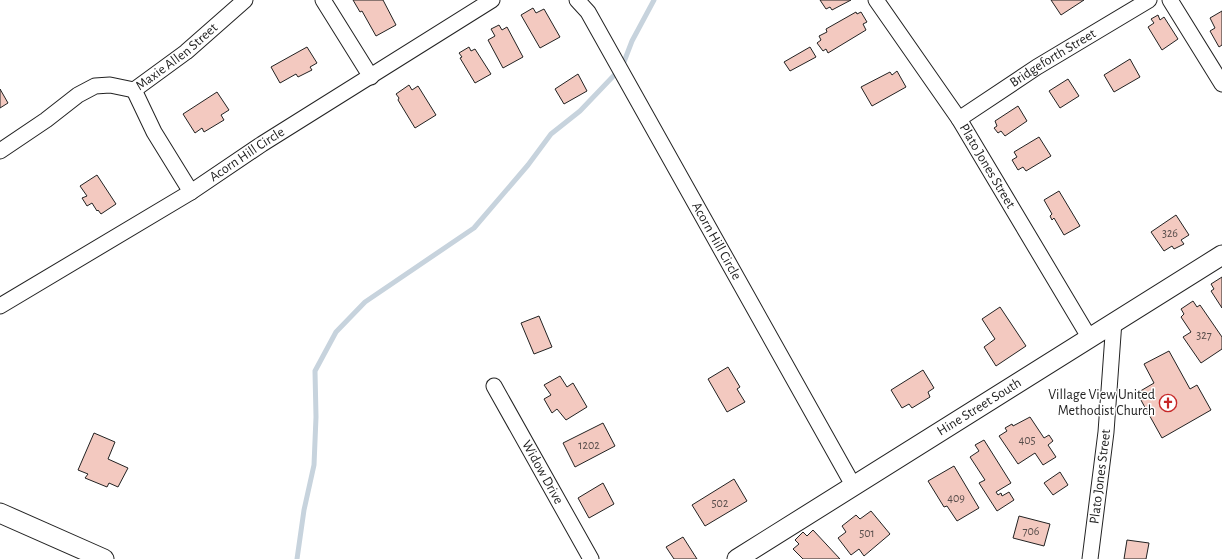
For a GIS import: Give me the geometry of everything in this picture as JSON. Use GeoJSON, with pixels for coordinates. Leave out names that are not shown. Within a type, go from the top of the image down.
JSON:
{"type":"FeatureCollection","features":[{"type":"Feature","properties":{"kind":"street","name":"Maxie Allen Street"},"geometry":{"type":"LineString","coordinates":[[0,150],[46,120],[78,95],[95,86],[110,85],[134,90],[186,52],[245,0]]}},
{"type":"Feature","properties":{"kind":"street"},"geometry":{"type":"LineString","coordinates":[[322,0],[371,76]]}},
{"type":"Feature","properties":{"kind":"street","name":"Acorn Hill Circle"},"geometry":{"type":"LineString","coordinates":[[1,304],[191,192],[262,144],[492,0]]}},
{"type":"Feature","properties":{"kind":"street","name":"Acorn Hill Circle"},"geometry":{"type":"LineString","coordinates":[[577,0],[588,12],[853,485]]}},
{"type":"Feature","properties":{"kind":"street","name":"Plato Jones Street"},"geometry":{"type":"LineString","coordinates":[[876,0],[959,119],[1090,337]]}},
{"type":"Feature","properties":{"kind":"street","name":"Bridgeforth Street"},"geometry":{"type":"LineString","coordinates":[[959,119],[1037,67],[1150,0]]}},
{"type":"Feature","properties":{"kind":"street"},"geometry":{"type":"LineString","coordinates":[[1170,0],[1222,84]]}},
{"type":"Feature","properties":{"kind":"street"},"geometry":{"type":"LineString","coordinates":[[134,90],[154,132],[191,192]]}},
{"type":"Feature","properties":{"kind":"street","name":"Hine Street South"},"geometry":{"type":"LineString","coordinates":[[736,559],[1114,321],[1222,255]]}},
{"type":"Feature","properties":{"kind":"street","name":"Plato Jones Street"},"geometry":{"type":"LineString","coordinates":[[1090,559],[1106,432],[1114,321]]}},
{"type":"Feature","properties":{"kind":"street","name":"Widow Drive"},"geometry":{"type":"LineString","coordinates":[[494,386],[591,559]]}},
{"type":"Feature","properties":{"kind":"street"},"geometry":{"type":"LineString","coordinates":[[2,518],[104,559]]}},
{"type":"Feature","properties":{"kind":"building"},"geometry":{"type":"Polygon","coordinates":[[[353,0],[383,0],[396,25],[376,36],[362,11],[360,12],[353,0]]]}},
{"type":"Feature","properties":{"kind":"building"},"geometry":{"type":"Polygon","coordinates":[[[820,0],[851,0],[832,10],[830,7],[826,9],[820,0]]]}},
{"type":"Feature","properties":{"kind":"building"},"geometry":{"type":"Polygon","coordinates":[[[1051,0],[1084,0],[1061,15],[1051,0]]]}},
{"type":"Feature","properties":{"kind":"building"},"geometry":{"type":"Polygon","coordinates":[[[533,8],[536,13],[544,9],[560,37],[540,48],[521,15],[533,8]]]}},
{"type":"Feature","properties":{"kind":"building"},"geometry":{"type":"Polygon","coordinates":[[[1222,11],[1222,45],[1219,47],[1210,31],[1215,28],[1210,18],[1222,11]]]}},
{"type":"Feature","properties":{"kind":"building"},"geometry":{"type":"Polygon","coordinates":[[[856,12],[857,14],[861,12],[867,22],[863,24],[866,30],[828,53],[826,49],[823,51],[817,43],[821,40],[819,36],[827,32],[826,29],[856,12]]]}},
{"type":"Feature","properties":{"kind":"building"},"geometry":{"type":"Polygon","coordinates":[[[1158,15],[1160,20],[1164,17],[1178,39],[1162,50],[1148,27],[1154,23],[1151,19],[1158,15]]]}},
{"type":"Feature","properties":{"kind":"building"},"geometry":{"type":"Polygon","coordinates":[[[499,25],[502,30],[507,27],[523,57],[503,68],[488,40],[495,36],[491,29],[499,25]]]}},
{"type":"Feature","properties":{"kind":"building"},"geometry":{"type":"Polygon","coordinates":[[[307,47],[317,63],[310,67],[312,70],[298,77],[296,74],[280,83],[271,67],[307,47]]]}},
{"type":"Feature","properties":{"kind":"building"},"geometry":{"type":"Polygon","coordinates":[[[469,47],[471,51],[475,49],[491,74],[475,83],[460,58],[462,57],[459,53],[469,47]]]}},
{"type":"Feature","properties":{"kind":"building"},"geometry":{"type":"Polygon","coordinates":[[[810,47],[816,57],[790,71],[784,62],[810,47]]]}},
{"type":"Feature","properties":{"kind":"building"},"geometry":{"type":"Polygon","coordinates":[[[1130,59],[1140,77],[1114,92],[1104,75],[1130,59]]]}},
{"type":"Feature","properties":{"kind":"building"},"geometry":{"type":"Polygon","coordinates":[[[897,71],[906,87],[872,106],[861,87],[890,72],[892,75],[897,71]]]}},
{"type":"Feature","properties":{"kind":"building"},"geometry":{"type":"Polygon","coordinates":[[[578,74],[587,91],[564,104],[555,89],[578,74]]]}},
{"type":"Feature","properties":{"kind":"building"},"geometry":{"type":"Polygon","coordinates":[[[1068,79],[1079,96],[1060,108],[1049,91],[1068,79]]]}},
{"type":"Feature","properties":{"kind":"building"},"geometry":{"type":"Polygon","coordinates":[[[409,85],[412,90],[418,86],[436,115],[415,128],[396,94],[409,85]]]}},
{"type":"Feature","properties":{"kind":"building"},"geometry":{"type":"Polygon","coordinates":[[[0,89],[8,103],[0,108],[0,89]]]}},
{"type":"Feature","properties":{"kind":"building"},"geometry":{"type":"Polygon","coordinates":[[[217,92],[229,110],[221,115],[224,120],[204,132],[202,128],[195,133],[183,114],[217,92]]]}},
{"type":"Feature","properties":{"kind":"building"},"geometry":{"type":"Polygon","coordinates":[[[1018,106],[1027,121],[1005,136],[1001,131],[998,133],[994,128],[997,126],[995,121],[1018,106]]]}},
{"type":"Feature","properties":{"kind":"building"},"geometry":{"type":"Polygon","coordinates":[[[1039,137],[1051,156],[1026,171],[1023,167],[1018,170],[1012,160],[1017,157],[1014,152],[1039,137]]]}},
{"type":"Feature","properties":{"kind":"building"},"geometry":{"type":"Polygon","coordinates":[[[97,175],[116,204],[101,214],[92,203],[87,206],[82,198],[87,196],[80,186],[97,175]]]}},
{"type":"Feature","properties":{"kind":"building"},"geometry":{"type":"Polygon","coordinates":[[[1059,191],[1080,226],[1064,235],[1054,218],[1052,220],[1050,216],[1052,214],[1044,200],[1059,191]]]}},
{"type":"Feature","properties":{"kind":"building"},"geometry":{"type":"Polygon","coordinates":[[[1176,215],[1189,235],[1181,240],[1184,244],[1174,249],[1172,246],[1164,251],[1151,232],[1176,215]]]}},
{"type":"Feature","properties":{"kind":"building"},"geometry":{"type":"Polygon","coordinates":[[[1222,277],[1222,308],[1211,291],[1214,289],[1211,284],[1222,277]]]}},
{"type":"Feature","properties":{"kind":"building"},"geometry":{"type":"Polygon","coordinates":[[[1193,301],[1197,307],[1200,305],[1222,337],[1222,349],[1201,363],[1183,337],[1191,332],[1181,317],[1184,314],[1181,309],[1193,301]]]}},
{"type":"Feature","properties":{"kind":"building"},"geometry":{"type":"Polygon","coordinates":[[[1000,307],[1026,346],[996,366],[984,347],[995,339],[982,319],[1000,307]]]}},
{"type":"Feature","properties":{"kind":"building"},"geometry":{"type":"Polygon","coordinates":[[[539,316],[552,347],[534,354],[521,323],[539,316]]]}},
{"type":"Feature","properties":{"kind":"building"},"geometry":{"type":"Polygon","coordinates":[[[1169,351],[1190,389],[1197,385],[1211,410],[1162,438],[1137,393],[1154,383],[1144,364],[1169,351]]]}},
{"type":"Feature","properties":{"kind":"building"},"geometry":{"type":"Polygon","coordinates":[[[728,367],[740,387],[737,389],[745,402],[727,412],[708,379],[728,367]]]}},
{"type":"Feature","properties":{"kind":"building"},"geometry":{"type":"Polygon","coordinates":[[[923,370],[934,388],[928,392],[930,397],[912,408],[909,404],[902,408],[891,390],[923,370]]]}},
{"type":"Feature","properties":{"kind":"building"},"geometry":{"type":"Polygon","coordinates":[[[560,376],[567,387],[573,383],[587,407],[566,420],[557,409],[552,413],[544,399],[551,395],[544,385],[560,376]]]}},
{"type":"Feature","properties":{"kind":"building"},"geometry":{"type":"Polygon","coordinates":[[[1030,417],[1044,438],[1049,435],[1053,441],[1048,445],[1056,457],[1043,465],[1035,453],[1018,464],[999,436],[1007,431],[1005,428],[1012,424],[1013,426],[1030,417]]]}},
{"type":"Feature","properties":{"kind":"building"},"geometry":{"type":"Polygon","coordinates":[[[603,423],[615,446],[575,467],[563,443],[603,423]]]}},
{"type":"Feature","properties":{"kind":"building"},"geometry":{"type":"Polygon","coordinates":[[[94,433],[115,442],[108,459],[128,468],[118,487],[109,483],[107,487],[85,478],[88,474],[78,470],[94,433]]]}},
{"type":"Feature","properties":{"kind":"building"},"geometry":{"type":"Polygon","coordinates":[[[984,440],[1011,483],[996,492],[998,495],[1001,493],[1002,496],[1009,492],[1014,500],[997,511],[979,483],[985,480],[970,457],[979,451],[975,445],[984,440]]]}},
{"type":"Feature","properties":{"kind":"building"},"geometry":{"type":"Polygon","coordinates":[[[954,466],[979,508],[957,521],[947,506],[944,507],[928,481],[954,466]]]}},
{"type":"Feature","properties":{"kind":"building"},"geometry":{"type":"Polygon","coordinates":[[[1060,472],[1068,485],[1053,495],[1044,483],[1060,472]]]}},
{"type":"Feature","properties":{"kind":"building"},"geometry":{"type":"Polygon","coordinates":[[[734,479],[747,501],[705,526],[692,505],[734,479]]]}},
{"type":"Feature","properties":{"kind":"building"},"geometry":{"type":"Polygon","coordinates":[[[603,483],[614,504],[589,518],[578,498],[603,483]]]}},
{"type":"Feature","properties":{"kind":"building"},"geometry":{"type":"Polygon","coordinates":[[[871,511],[890,534],[864,556],[859,549],[851,555],[838,538],[846,532],[842,526],[856,515],[860,519],[871,511]]]}},
{"type":"Feature","properties":{"kind":"building"},"geometry":{"type":"Polygon","coordinates":[[[1019,516],[1050,524],[1044,546],[1013,538],[1019,516]]]}},
{"type":"Feature","properties":{"kind":"building"},"geometry":{"type":"Polygon","coordinates":[[[813,530],[840,559],[803,559],[793,549],[799,544],[795,540],[803,532],[807,536],[813,530]]]}},
{"type":"Feature","properties":{"kind":"building"},"geometry":{"type":"Polygon","coordinates":[[[683,537],[697,559],[674,559],[666,547],[683,537]]]}},
{"type":"Feature","properties":{"kind":"building"},"geometry":{"type":"Polygon","coordinates":[[[1127,540],[1149,543],[1146,559],[1124,559],[1127,540]]]}},
{"type":"Feature","properties":{"kind":"waterway"},"geometry":{"type":"LineString","coordinates":[[297,559],[304,510],[314,465],[316,417],[315,371],[336,332],[365,302],[474,228],[528,165],[551,134],[580,111],[622,67],[632,41],[654,0]]}},
{"type":"Feature","properties":{"kind":"place","name":"Village View United Methodist Church"},"geometry":{"type":"Point","coordinates":[1168,403]}}]}
